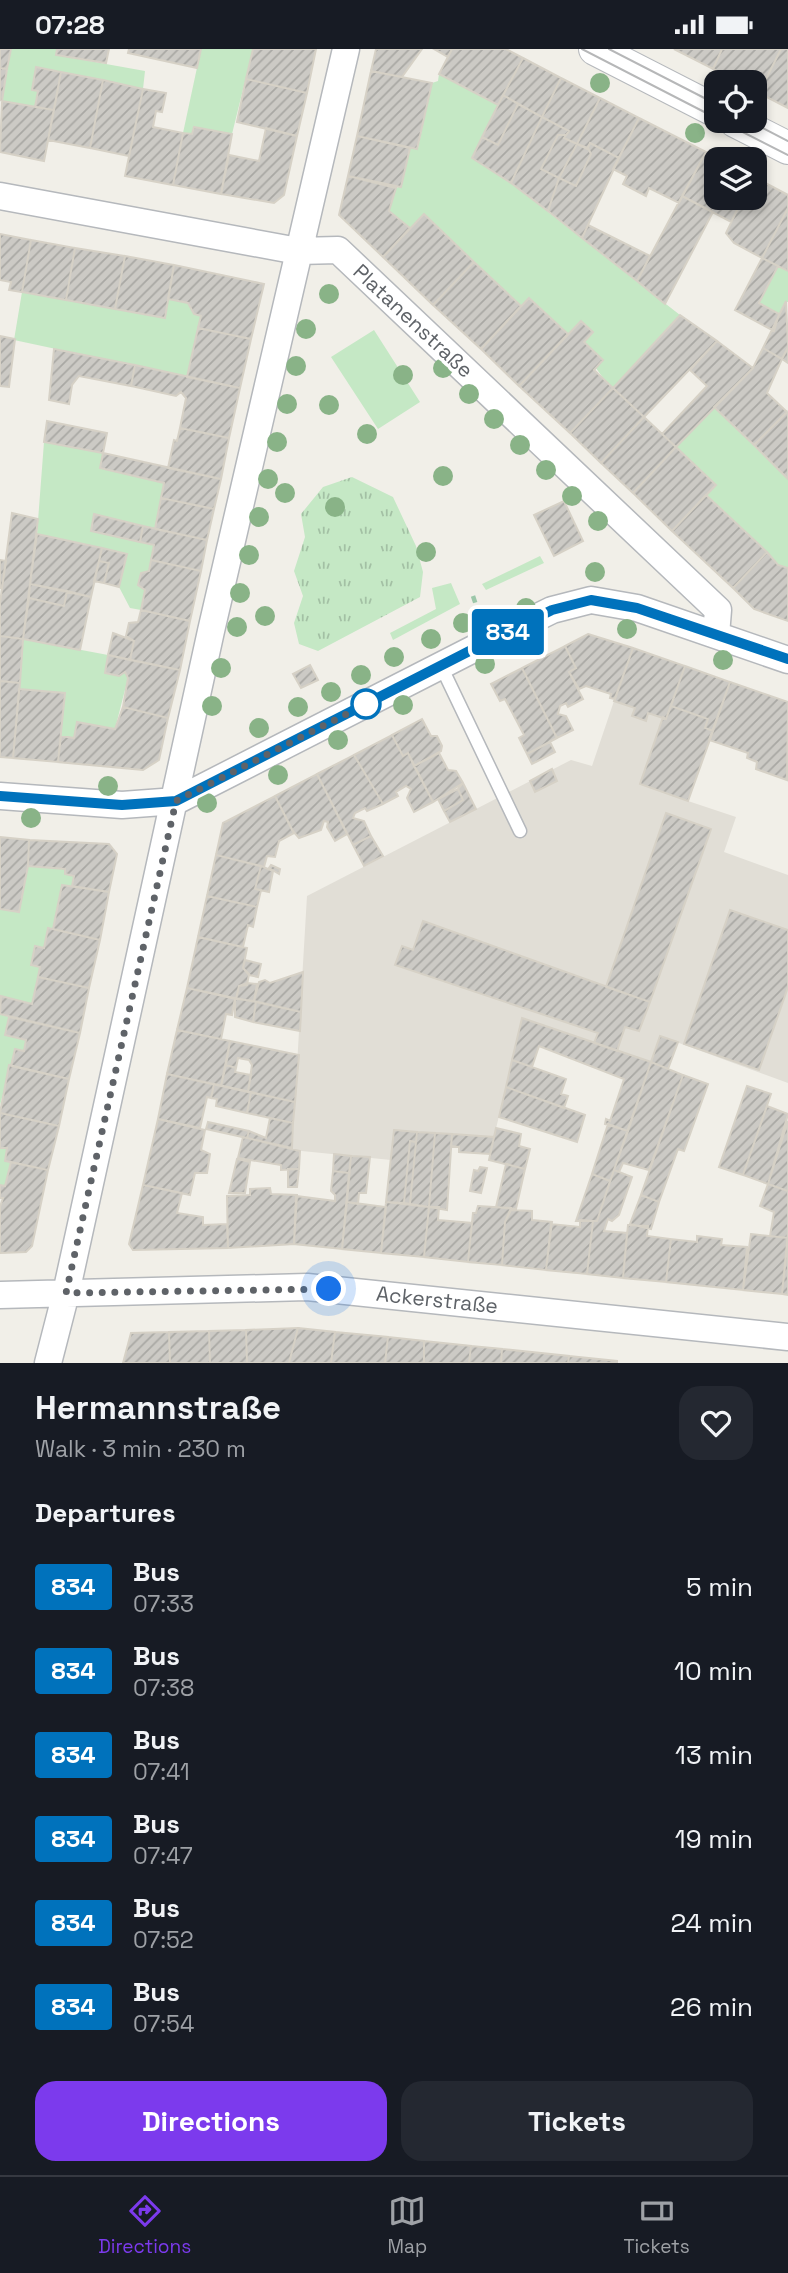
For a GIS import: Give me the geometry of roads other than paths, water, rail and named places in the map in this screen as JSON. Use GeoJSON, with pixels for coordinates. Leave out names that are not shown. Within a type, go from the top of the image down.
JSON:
{"type":"FeatureCollection","features":[{"type":"Feature","properties":{"kind":"street"},"geometry":{"type":"LineString","coordinates":[[48,1363],[66,1293],[298,251],[346,49]]}},
{"type":"Feature","properties":{"kind":"street"},"geometry":{"type":"LineString","coordinates":[[595,49],[704,105]]}},
{"type":"Feature","properties":{"kind":"street"},"geometry":{"type":"LineString","coordinates":[[759,133],[788,148]]}},
{"type":"Feature","properties":{"kind":"street","name":"Platanenstraße"},"geometry":{"type":"LineString","coordinates":[[0,196],[298,251],[338,250],[718,610],[716,635]]}},
{"type":"Feature","properties":{"kind":"street"},"geometry":{"type":"LineString","coordinates":[[0,796],[122,805],[176,801],[552,610],[591,600],[637,608],[788,660]]}},
{"type":"Feature","properties":{"kind":"street","name":"Ackerstraße"},"geometry":{"type":"LineString","coordinates":[[0,1295],[307,1287],[788,1337]]}},
{"type":"Feature","properties":{"kind":"lane"},"geometry":{"type":"LineString","coordinates":[[441,666],[520,831]]}},
{"type":"Feature","properties":{"kind":"tram line"},"geometry":{"type":"LineString","coordinates":[[582,49],[704,112]]}},
{"type":"Feature","properties":{"kind":"tram line"},"geometry":{"type":"LineString","coordinates":[[609,49],[704,98]]}},
{"type":"Feature","properties":{"kind":"tram line"},"geometry":{"type":"LineString","coordinates":[[767,130],[788,141]]}},
{"type":"Feature","properties":{"kind":"tram line"},"geometry":{"type":"LineString","coordinates":[[745,133],[788,155]]}}]}
